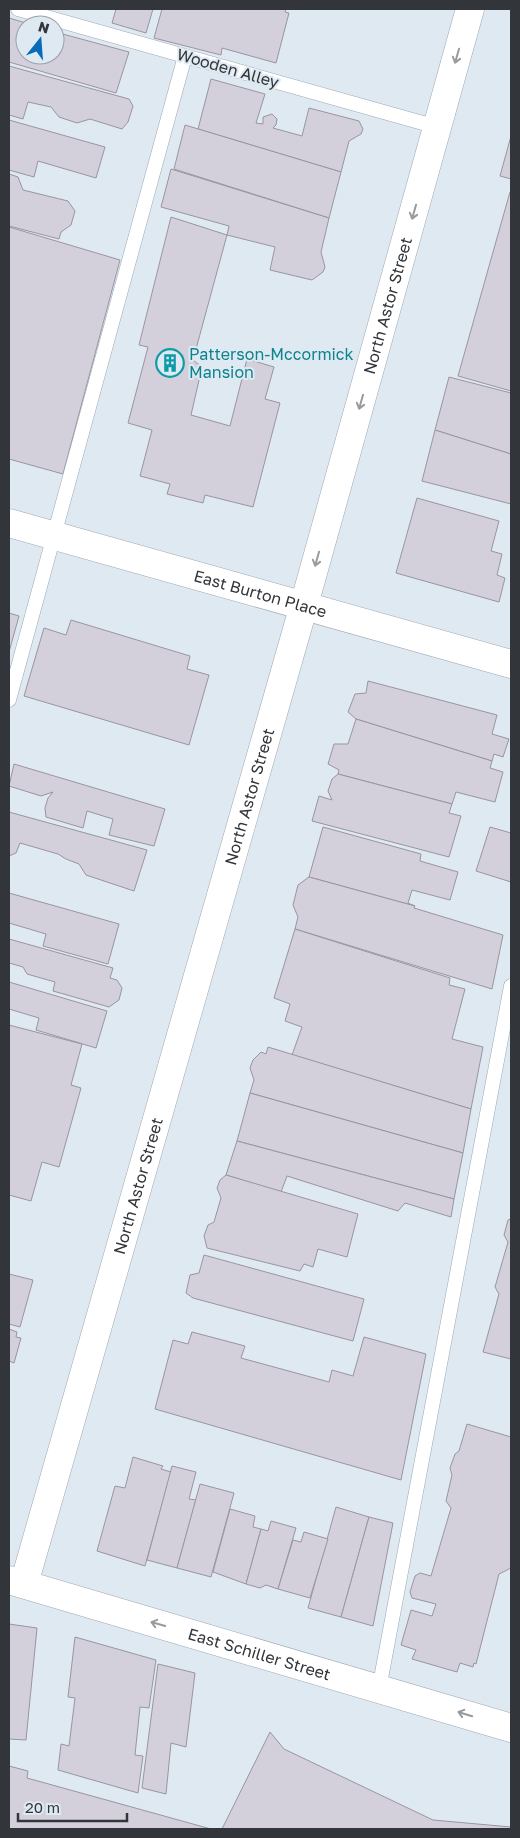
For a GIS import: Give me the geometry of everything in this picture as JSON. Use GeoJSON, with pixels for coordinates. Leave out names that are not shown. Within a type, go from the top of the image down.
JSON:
{"type":"FeatureCollection","features":[{"type":"Feature","properties":{"kind":"street","name":"North Astor Street"},"geometry":{"type":"LineString","coordinates":[[17,1582],[304,605],[470,9]]}},
{"type":"Feature","properties":{"kind":"street","name":"East Burton Place"},"geometry":{"type":"LineString","coordinates":[[9,522],[511,664]]}},
{"type":"Feature","properties":{"kind":"street","name":"East Schiller Street"},"geometry":{"type":"LineString","coordinates":[[17,1582],[511,1728]]}},
{"type":"Feature","properties":{"kind":"lane","name":"Wooden Alley"},"geometry":{"type":"LineString","coordinates":[[18,9],[437,127]]}},
{"type":"Feature","properties":{"kind":"lane"},"geometry":{"type":"LineString","coordinates":[[9,700],[185,56]]}},
{"type":"Feature","properties":{"kind":"lane"},"geometry":{"type":"LineString","coordinates":[[379,1689],[511,986]]}},
{"type":"Feature","properties":{"kind":"building"},"geometry":{"type":"Polygon","coordinates":[[[116,9],[153,9],[146,33],[112,23],[116,9]]]}},
{"type":"Feature","properties":{"kind":"building"},"geometry":{"type":"Polygon","coordinates":[[[162,9],[286,9],[285,12],[289,13],[276,63],[222,48],[221,55],[154,38],[162,9]]]}},
{"type":"Feature","properties":{"kind":"building"},"geometry":{"type":"Polygon","coordinates":[[[9,18],[15,20],[15,64],[9,62],[9,18]]]}},
{"type":"Feature","properties":{"kind":"building"},"geometry":{"type":"Polygon","coordinates":[[[65,35],[129,52],[116,93],[19,65],[65,65],[65,35]]]}},
{"type":"Feature","properties":{"kind":"building"},"geometry":{"type":"Polygon","coordinates":[[[9,66],[129,99],[133,106],[128,122],[122,129],[90,119],[77,123],[59,117],[51,107],[28,102],[23,119],[9,115],[9,66]]]}},
{"type":"Feature","properties":{"kind":"building"},"geometry":{"type":"Polygon","coordinates":[[[211,79],[265,94],[256,123],[263,124],[263,117],[272,114],[277,119],[276,125],[273,128],[302,136],[309,108],[359,121],[363,129],[361,134],[349,141],[341,172],[198,129],[211,79]]]}},
{"type":"Feature","properties":{"kind":"building"},"geometry":{"type":"Polygon","coordinates":[[[9,120],[105,147],[96,178],[38,161],[34,177],[9,170],[9,120]]]}},
{"type":"Feature","properties":{"kind":"building"},"geometry":{"type":"Polygon","coordinates":[[[185,125],[341,172],[329,218],[174,169],[185,125]]]}},
{"type":"Feature","properties":{"kind":"building"},"geometry":{"type":"Polygon","coordinates":[[[511,136],[511,179],[500,176],[511,136]]]}},
{"type":"Feature","properties":{"kind":"building"},"geometry":{"type":"Polygon","coordinates":[[[171,169],[329,218],[321,252],[325,267],[323,272],[312,280],[270,270],[275,247],[227,235],[229,226],[161,207],[171,169]]]}},
{"type":"Feature","properties":{"kind":"building"},"geometry":{"type":"Polygon","coordinates":[[[9,174],[18,177],[23,190],[68,201],[75,211],[71,225],[61,232],[59,239],[9,226],[9,174]]]}},
{"type":"Feature","properties":{"kind":"building"},"geometry":{"type":"Polygon","coordinates":[[[511,192],[511,391],[458,376],[511,192]]]}},
{"type":"Feature","properties":{"kind":"building","name":"Patterson-Mccormick Mansion"},"geometry":{"type":"Polygon","coordinates":[[[171,217],[227,235],[193,360],[202,367],[191,415],[230,426],[247,359],[274,367],[265,399],[280,403],[253,507],[205,495],[203,503],[167,494],[170,484],[140,476],[152,430],[128,423],[148,347],[139,345],[171,217]]]}},
{"type":"Feature","properties":{"kind":"building"},"geometry":{"type":"Polygon","coordinates":[[[9,227],[120,260],[63,474],[9,459],[9,227]]]}},
{"type":"Feature","properties":{"kind":"building"},"geometry":{"type":"Polygon","coordinates":[[[449,377],[511,393],[511,454],[435,430],[449,377]]]}},
{"type":"Feature","properties":{"kind":"building"},"geometry":{"type":"Polygon","coordinates":[[[435,430],[511,454],[511,504],[422,481],[435,430]]]}},
{"type":"Feature","properties":{"kind":"building"},"geometry":{"type":"Polygon","coordinates":[[[417,498],[499,521],[491,551],[502,554],[497,575],[505,578],[499,602],[396,573],[417,498]]]}},
{"type":"Feature","properties":{"kind":"building"},"geometry":{"type":"Polygon","coordinates":[[[9,613],[19,616],[9,652],[9,613]]]}},
{"type":"Feature","properties":{"kind":"building"},"geometry":{"type":"Polygon","coordinates":[[[71,620],[190,656],[187,669],[209,675],[189,745],[24,696],[44,628],[66,635],[71,620]]]}},
{"type":"Feature","properties":{"kind":"building"},"geometry":{"type":"Polygon","coordinates":[[[368,681],[497,715],[492,734],[509,739],[503,757],[494,754],[492,761],[356,719],[348,712],[355,694],[366,693],[368,681]]]}},
{"type":"Feature","properties":{"kind":"building"},"geometry":{"type":"Polygon","coordinates":[[[356,719],[492,761],[490,768],[503,772],[495,802],[456,792],[452,804],[338,774],[339,770],[328,764],[334,744],[348,744],[356,719]]]}},
{"type":"Feature","properties":{"kind":"building"},"geometry":{"type":"Polygon","coordinates":[[[14,764],[165,809],[154,846],[109,835],[113,819],[87,811],[83,828],[46,817],[45,808],[48,798],[53,792],[41,796],[9,786],[14,764]]]}},
{"type":"Feature","properties":{"kind":"building"},"geometry":{"type":"Polygon","coordinates":[[[338,774],[452,804],[449,813],[461,816],[449,857],[312,821],[319,796],[332,800],[328,791],[332,779],[338,774]]]}},
{"type":"Feature","properties":{"kind":"building"},"geometry":{"type":"Polygon","coordinates":[[[9,812],[147,850],[134,891],[86,875],[79,864],[58,854],[20,843],[16,853],[9,856],[9,812]]]}},
{"type":"Feature","properties":{"kind":"building"},"geometry":{"type":"Polygon","coordinates":[[[323,827],[421,854],[420,861],[458,872],[450,900],[412,890],[408,903],[415,906],[309,877],[323,827]]]}},
{"type":"Feature","properties":{"kind":"building"},"geometry":{"type":"Polygon","coordinates":[[[490,827],[511,833],[511,882],[476,871],[490,827]]]}},
{"type":"Feature","properties":{"kind":"building"},"geometry":{"type":"Polygon","coordinates":[[[309,877],[415,906],[414,908],[503,935],[492,989],[295,929],[298,917],[293,905],[298,885],[309,877]]]}},
{"type":"Feature","properties":{"kind":"building"},"geometry":{"type":"Polygon","coordinates":[[[9,893],[119,924],[108,964],[43,946],[46,934],[9,923],[9,893]]]}},
{"type":"Feature","properties":{"kind":"building"},"geometry":{"type":"Polygon","coordinates":[[[295,929],[450,978],[449,985],[465,989],[452,1039],[483,1047],[471,1109],[292,1055],[302,1027],[285,1021],[290,1004],[274,998],[295,929]]]}},
{"type":"Feature","properties":{"kind":"building"},"geometry":{"type":"Polygon","coordinates":[[[9,939],[113,968],[110,978],[117,980],[122,988],[119,1000],[109,1007],[53,991],[55,982],[27,974],[23,967],[9,963],[9,939]]]}},
{"type":"Feature","properties":{"kind":"building"},"geometry":{"type":"Polygon","coordinates":[[[9,982],[107,1011],[96,1048],[36,1030],[39,1018],[9,1009],[9,982]]]}},
{"type":"Feature","properties":{"kind":"building"},"geometry":{"type":"Polygon","coordinates":[[[9,1025],[82,1044],[71,1085],[81,1088],[59,1167],[42,1162],[31,1201],[9,1195],[9,1025]]]}},
{"type":"Feature","properties":{"kind":"building"},"geometry":{"type":"Polygon","coordinates":[[[268,1047],[471,1109],[463,1153],[250,1093],[254,1080],[250,1068],[253,1060],[261,1052],[266,1054],[268,1047]]]}},
{"type":"Feature","properties":{"kind":"building"},"geometry":{"type":"Polygon","coordinates":[[[250,1093],[463,1153],[454,1199],[237,1141],[250,1093]]]}},
{"type":"Feature","properties":{"kind":"building"},"geometry":{"type":"Polygon","coordinates":[[[237,1141],[454,1199],[451,1217],[405,1203],[398,1211],[287,1176],[281,1192],[226,1175],[237,1141]]]}},
{"type":"Feature","properties":{"kind":"building"},"geometry":{"type":"Polygon","coordinates":[[[226,1175],[358,1214],[347,1257],[318,1249],[313,1267],[304,1264],[300,1271],[207,1248],[204,1236],[208,1225],[214,1222],[221,1198],[217,1188],[220,1180],[226,1175]]]}},
{"type":"Feature","properties":{"kind":"building"},"geometry":{"type":"Polygon","coordinates":[[[511,1219],[511,1359],[483,1352],[499,1294],[495,1287],[508,1242],[504,1235],[508,1220],[511,1219]]]}},
{"type":"Feature","properties":{"kind":"building"},"geometry":{"type":"Polygon","coordinates":[[[204,1255],[364,1299],[353,1341],[193,1298],[186,1293],[190,1275],[199,1273],[204,1255]]]}},
{"type":"Feature","properties":{"kind":"building"},"geometry":{"type":"Polygon","coordinates":[[[9,1274],[33,1280],[20,1327],[9,1324],[9,1274]]]}},
{"type":"Feature","properties":{"kind":"building"},"geometry":{"type":"Polygon","coordinates":[[[9,1329],[17,1332],[16,1337],[21,1338],[14,1363],[9,1361],[9,1329]]]}},
{"type":"Feature","properties":{"kind":"building"},"geometry":{"type":"Polygon","coordinates":[[[192,1332],[245,1346],[241,1358],[329,1382],[332,1370],[353,1376],[364,1337],[426,1354],[401,1480],[155,1409],[173,1340],[188,1344],[192,1332]]]}},
{"type":"Feature","properties":{"kind":"building"},"geometry":{"type":"Polygon","coordinates":[[[467,1424],[511,1437],[511,1568],[499,1574],[476,1664],[474,1663],[473,1667],[460,1663],[457,1672],[412,1659],[416,1650],[401,1645],[411,1610],[432,1616],[436,1604],[412,1598],[410,1592],[415,1576],[420,1573],[431,1576],[451,1508],[446,1501],[452,1475],[450,1468],[455,1454],[459,1451],[467,1424]]]}},
{"type":"Feature","properties":{"kind":"building"},"geometry":{"type":"Polygon","coordinates":[[[133,1457],[163,1466],[161,1469],[171,1472],[145,1566],[97,1551],[115,1486],[125,1488],[133,1457]]]}},
{"type":"Feature","properties":{"kind":"building"},"geometry":{"type":"Polygon","coordinates":[[[172,1466],[196,1472],[189,1499],[196,1500],[177,1568],[147,1560],[172,1466]]]}},
{"type":"Feature","properties":{"kind":"building"},"geometry":{"type":"Polygon","coordinates":[[[200,1484],[234,1493],[211,1577],[177,1568],[200,1484]]]}},
{"type":"Feature","properties":{"kind":"building"},"geometry":{"type":"Polygon","coordinates":[[[336,1507],[369,1517],[341,1617],[308,1608],[336,1507]]]}},
{"type":"Feature","properties":{"kind":"building"},"geometry":{"type":"Polygon","coordinates":[[[230,1509],[255,1516],[253,1527],[261,1529],[246,1584],[213,1572],[230,1509]]]}},
{"type":"Feature","properties":{"kind":"building"},"geometry":{"type":"Polygon","coordinates":[[[369,1517],[393,1523],[373,1626],[341,1617],[369,1517]]]}},
{"type":"Feature","properties":{"kind":"building"},"geometry":{"type":"Polygon","coordinates":[[[271,1521],[296,1528],[278,1589],[266,1585],[260,1588],[246,1584],[261,1529],[268,1531],[271,1521]]]}},
{"type":"Feature","properties":{"kind":"building"},"geometry":{"type":"Polygon","coordinates":[[[304,1532],[328,1539],[310,1598],[278,1589],[293,1540],[301,1542],[304,1532]]]}},
{"type":"Feature","properties":{"kind":"building"},"geometry":{"type":"Polygon","coordinates":[[[9,1624],[37,1628],[26,1740],[9,1739],[9,1624]]]}},
{"type":"Feature","properties":{"kind":"building"},"geometry":{"type":"Polygon","coordinates":[[[75,1637],[156,1660],[149,1708],[140,1707],[135,1755],[143,1756],[138,1793],[58,1770],[61,1744],[69,1746],[75,1698],[68,1697],[75,1637]]]}},
{"type":"Feature","properties":{"kind":"building"},"geometry":{"type":"Polygon","coordinates":[[[158,1664],[195,1673],[186,1747],[171,1743],[166,1794],[142,1788],[158,1664]]]}},
{"type":"Feature","properties":{"kind":"building"},"geometry":{"type":"Polygon","coordinates":[[[270,1732],[284,1749],[433,1820],[511,1827],[511,1829],[222,1829],[270,1732]]]}},
{"type":"Feature","properties":{"kind":"building"},"geometry":{"type":"Polygon","coordinates":[[[9,1766],[28,1771],[27,1778],[211,1829],[9,1829],[9,1766]]]}},
{"type":"Feature","properties":{"kind":"place","name":"Patterson-Mccormick Mansion"},"geometry":{"type":"Point","coordinates":[170,363]}}]}
